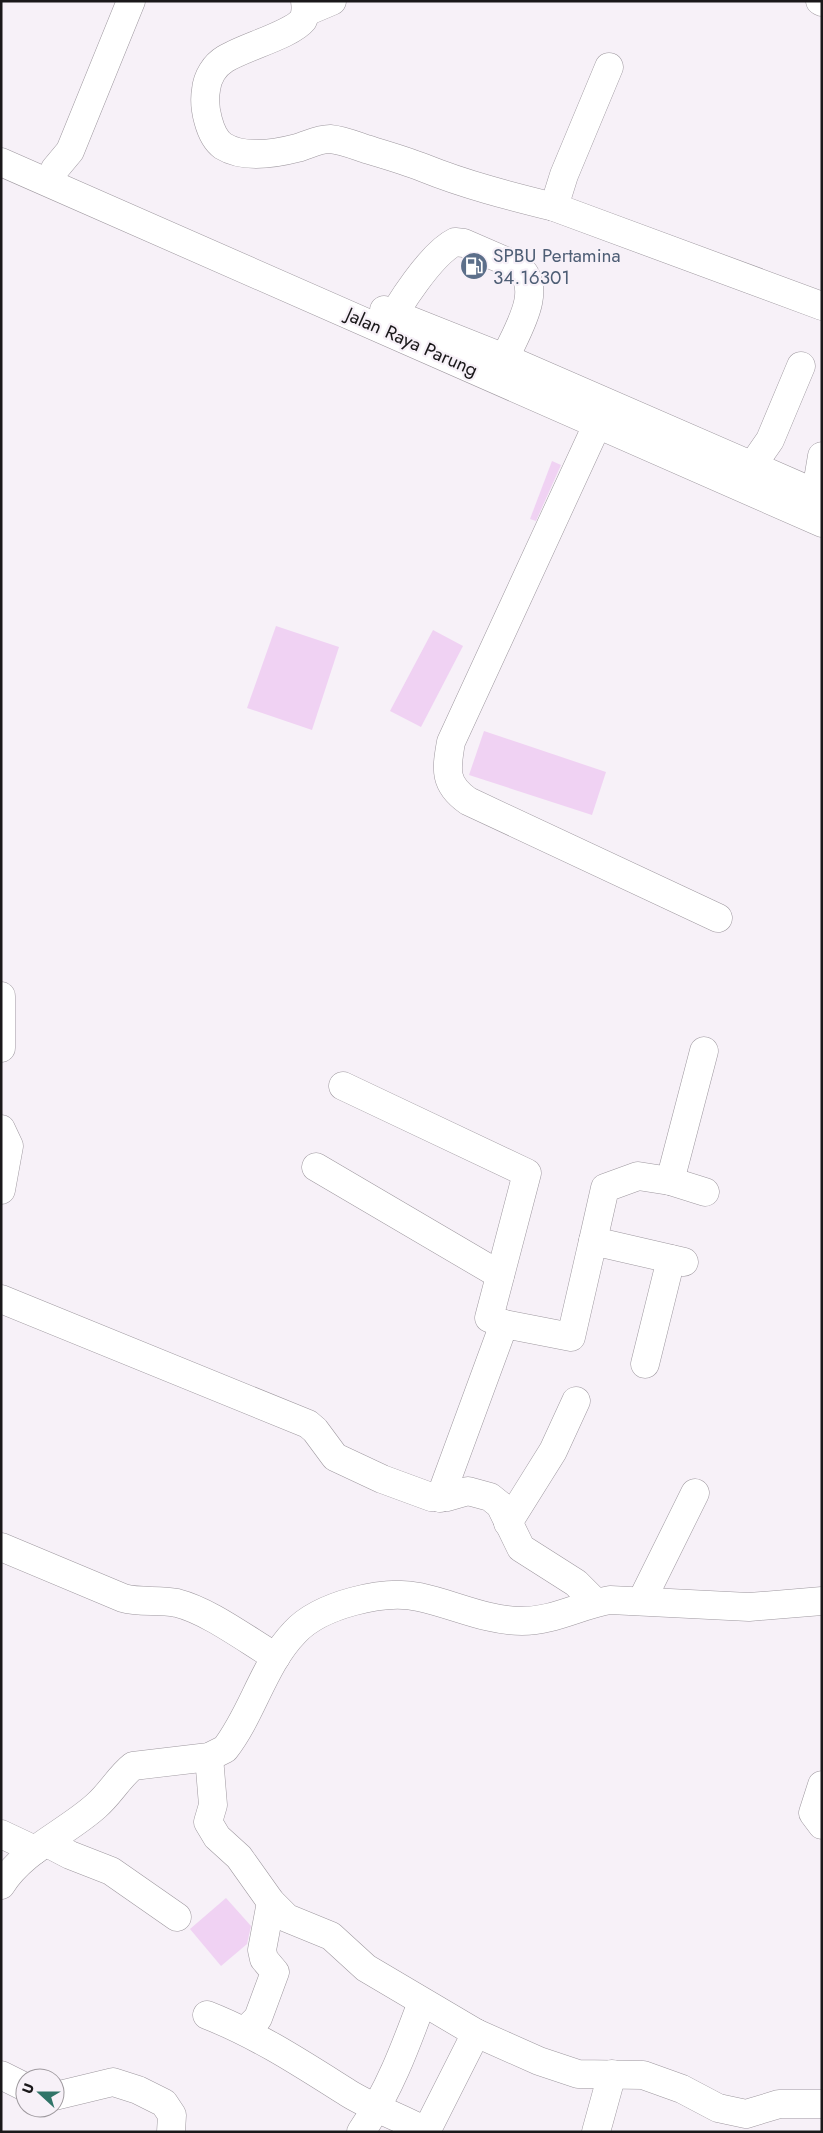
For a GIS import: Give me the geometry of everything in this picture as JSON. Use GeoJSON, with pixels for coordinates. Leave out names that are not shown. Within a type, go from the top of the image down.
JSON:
{"type":"FeatureCollection","features":[{"type":"Feature","properties":{"kind":"main road"},"geometry":{"type":"LineString","coordinates":[[55,169],[70,151],[132,1]]}},
{"type":"Feature","properties":{"kind":"main road"},"geometry":{"type":"LineString","coordinates":[[332,1],[306,7],[302,20],[295,26],[277,36],[246,47],[224,59],[214,68],[206,90],[208,116],[215,137],[222,145],[233,151],[253,154],[298,148],[328,139],[342,141],[411,162],[477,187],[554,207],[822,306]]}},
{"type":"Feature","properties":{"kind":"main road"},"geometry":{"type":"LineString","coordinates":[[554,207],[564,175],[609,67]]}},
{"type":"Feature","properties":{"kind":"main road","name":"Jalan Raya Parung"},"geometry":{"type":"LineString","coordinates":[[1,145],[390,322],[597,425],[818,507]]}},
{"type":"Feature","properties":{"kind":"main road","name":"Jalan Raya Parung"},"geometry":{"type":"LineString","coordinates":[[1,162],[390,322],[505,358],[752,466],[818,507]]}},
{"type":"Feature","properties":{"kind":"main road"},"geometry":{"type":"LineString","coordinates":[[390,322],[440,252],[456,242],[464,243],[517,266],[525,272],[529,281],[531,290],[527,304],[505,358]]}},
{"type":"Feature","properties":{"kind":"main road"},"geometry":{"type":"LineString","coordinates":[[752,466],[770,440],[801,366]]}},
{"type":"Feature","properties":{"kind":"main road"},"geometry":{"type":"LineString","coordinates":[[597,425],[452,742],[448,761],[448,778],[453,791],[468,801],[718,918]]}},
{"type":"Feature","properties":{"kind":"main road"},"geometry":{"type":"LineString","coordinates":[[818,507],[822,456]]}},
{"type":"Feature","properties":{"kind":"main road"},"geometry":{"type":"LineString","coordinates":[[1,996],[1,1048]]}},
{"type":"Feature","properties":{"kind":"main road"},"geometry":{"type":"LineString","coordinates":[[670,1181],[704,1051]]}},
{"type":"Feature","properties":{"kind":"main road"},"geometry":{"type":"LineString","coordinates":[[343,1086],[527,1173],[489,1318],[504,1324],[571,1337],[605,1188],[638,1176],[670,1181],[705,1192]]}},
{"type":"Feature","properties":{"kind":"main road"},"geometry":{"type":"LineString","coordinates":[[1,1190],[9,1146],[3,1136]]}},
{"type":"Feature","properties":{"kind":"main road"},"geometry":{"type":"LineString","coordinates":[[316,1167],[500,1275]]}},
{"type":"Feature","properties":{"kind":"main road"},"geometry":{"type":"LineString","coordinates":[[593,1241],[678,1260],[645,1364]]}},
{"type":"Feature","properties":{"kind":"main road"},"geometry":{"type":"LineString","coordinates":[[1,1299],[299,1420],[315,1430],[328,1450],[342,1461],[402,1487],[440,1498],[468,1491],[482,1493],[496,1501],[521,1548],[576,1583],[595,1602]]}},
{"type":"Feature","properties":{"kind":"main road"},"geometry":{"type":"LineString","coordinates":[[440,1498],[504,1324]]}},
{"type":"Feature","properties":{"kind":"main road"},"geometry":{"type":"LineString","coordinates":[[508,1523],[553,1452],[576,1401]]}},
{"type":"Feature","properties":{"kind":"main road"},"geometry":{"type":"LineString","coordinates":[[642,1600],[695,1493]]}},
{"type":"Feature","properties":{"kind":"main road"},"geometry":{"type":"LineString","coordinates":[[1,1547],[123,1598],[136,1601],[159,1601],[189,1607],[276,1656]]}},
{"type":"Feature","properties":{"kind":"main road"},"geometry":{"type":"LineString","coordinates":[[1,1885],[20,1863],[97,1806],[133,1766],[209,1757],[221,1752],[230,1743],[276,1656],[303,1623],[320,1612],[344,1603],[394,1595],[410,1596],[489,1617],[520,1621],[551,1618],[595,1602],[642,1600],[749,1607],[822,1601]]}},
{"type":"Feature","properties":{"kind":"main road"},"geometry":{"type":"LineString","coordinates":[[209,1757],[213,1805],[208,1822],[217,1837],[239,1856],[271,1902],[287,1918],[331,1936],[366,1968],[476,2033],[539,2061],[578,2074],[644,2075],[682,2089],[718,2108],[746,2114],[778,2104],[822,2104]]}},
{"type":"Feature","properties":{"kind":"main road"},"geometry":{"type":"LineString","coordinates":[[822,1785],[814,1813],[822,1825]]}},
{"type":"Feature","properties":{"kind":"main road"},"geometry":{"type":"LineString","coordinates":[[1,1834],[70,1855],[111,1871],[177,1917]]}},
{"type":"Feature","properties":{"kind":"main road"},"geometry":{"type":"LineString","coordinates":[[246,2030],[258,2018],[275,1972],[264,1959],[262,1950],[271,1902]]}},
{"type":"Feature","properties":{"kind":"main road"},"geometry":{"type":"LineString","coordinates":[[361,2132],[378,2107],[398,2069],[422,2002]]}},
{"type":"Feature","properties":{"kind":"main road"},"geometry":{"type":"LineString","coordinates":[[207,2015],[246,2030],[322,2074],[349,2094],[427,2132],[476,2033]]}},
{"type":"Feature","properties":{"kind":"main road"},"geometry":{"type":"LineString","coordinates":[[596,2132],[612,2074]]}},
{"type":"Feature","properties":{"kind":"main road"},"geometry":{"type":"LineString","coordinates":[[1,2075],[15,2082]]}},
{"type":"Feature","properties":{"kind":"main road"},"geometry":{"type":"LineString","coordinates":[[65,2094],[113,2082],[138,2090],[164,2103],[172,2115],[171,2132]]}},
{"type":"Feature","properties":{"kind":"building"},"geometry":{"type":"Polygon","coordinates":[[[552,461],[561,465],[536,521],[530,519],[552,461]]]}},
{"type":"Feature","properties":{"kind":"building"},"geometry":{"type":"Polygon","coordinates":[[[276,626],[339,647],[312,730],[247,708],[276,626]]]}},
{"type":"Feature","properties":{"kind":"building"},"geometry":{"type":"Polygon","coordinates":[[[433,630],[463,646],[421,727],[390,711],[433,630]]]}},
{"type":"Feature","properties":{"kind":"building"},"geometry":{"type":"Polygon","coordinates":[[[484,731],[606,772],[592,815],[469,775],[484,731]]]}},
{"type":"Feature","properties":{"kind":"building"},"geometry":{"type":"Polygon","coordinates":[[[226,1898],[251,1926],[247,1944],[221,1966],[190,1929],[226,1898]]]}},
{"type":"Feature","properties":{"kind":"place","name":"SPBU Pertamina 34.16301"},"geometry":{"type":"Point","coordinates":[474,266]}}]}
